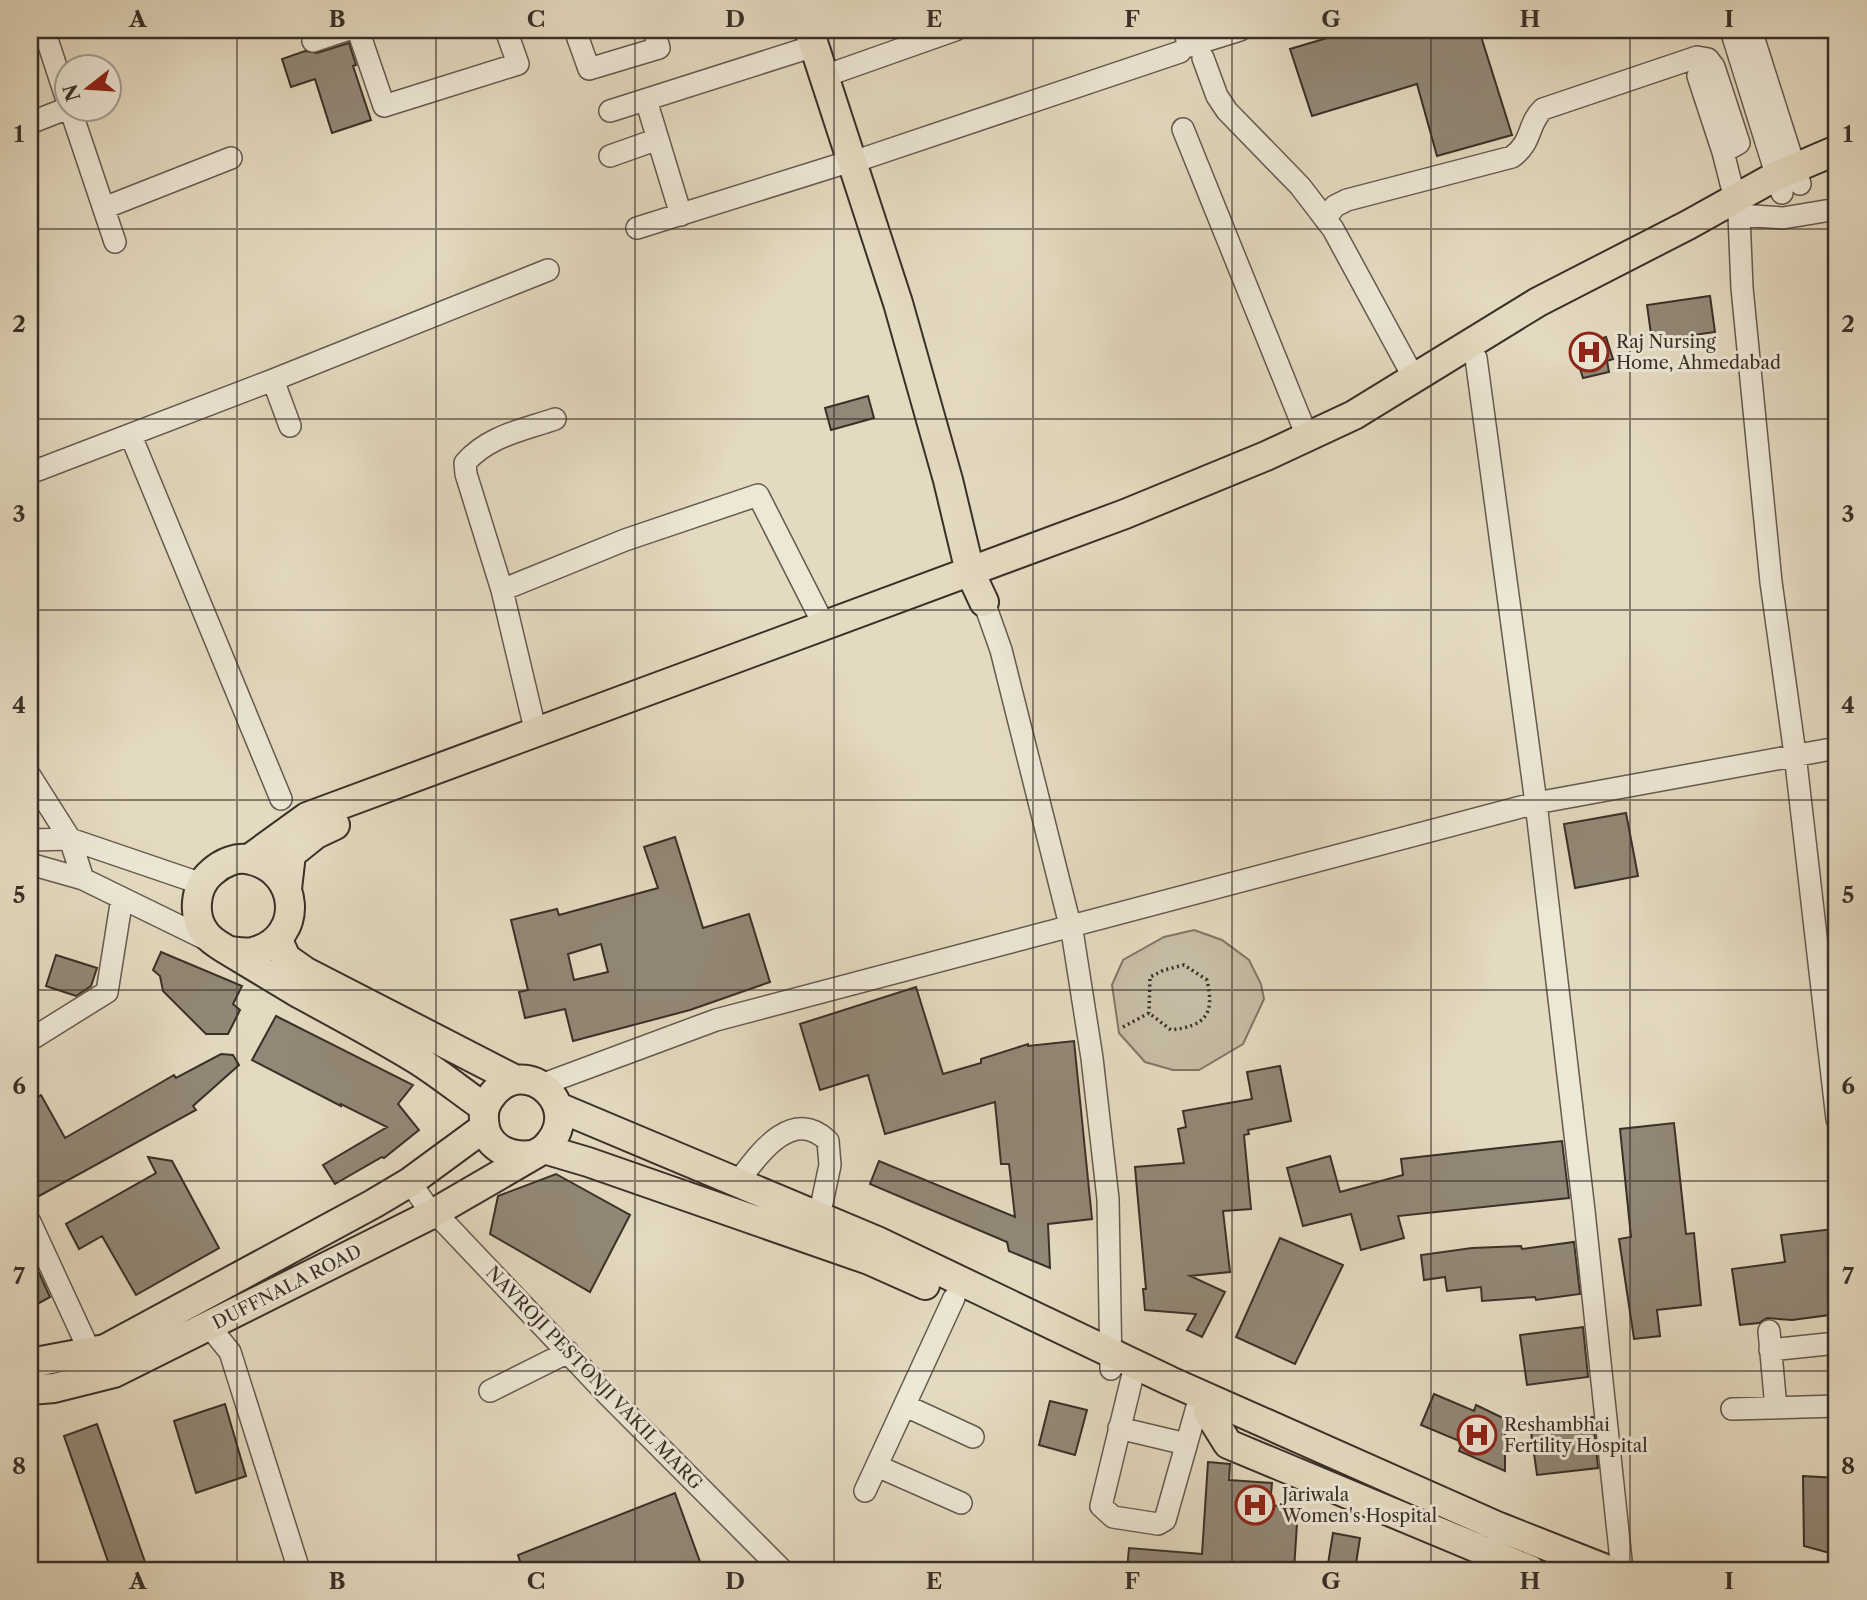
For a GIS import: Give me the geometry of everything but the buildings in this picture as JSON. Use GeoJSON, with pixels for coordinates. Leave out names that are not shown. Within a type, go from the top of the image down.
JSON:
{"type":"FeatureCollection","features":[{"type":"Feature","properties":{"kind":"main road"},"geometry":{"type":"LineString","coordinates":[[816,35],[839,71],[858,159]]}},
{"type":"Feature","properties":{"kind":"main road"},"geometry":{"type":"LineString","coordinates":[[816,35],[858,159],[979,582]]}},
{"type":"Feature","properties":{"kind":"main road"},"geometry":{"type":"LineString","coordinates":[[249,859],[307,817],[825,627],[979,582],[1125,514],[1307,436],[1354,415],[1538,302],[1737,207],[1837,150]]}},
{"type":"Feature","properties":{"kind":"main road"},"geometry":{"type":"LineString","coordinates":[[1788,180],[1837,166]]}},
{"type":"Feature","properties":{"kind":"main road"},"geometry":{"type":"LineString","coordinates":[[287,889],[290,854],[316,834],[383,805],[769,666],[979,582],[1128,530],[1260,477],[1366,428],[1476,358],[1603,287],[1737,207]]}},
{"type":"Feature","properties":{"kind":"main road"},"geometry":{"type":"LineString","coordinates":[[30,1363],[105,1349],[410,1182],[485,1118],[496,1090],[506,1083],[539,1091],[560,1119],[558,1130],[553,1141],[538,1152],[520,1157],[508,1154],[489,1139],[485,1118],[416,1059],[254,968],[205,933],[198,918],[197,899],[202,884],[209,874],[222,864],[237,859],[249,859],[271,868],[283,880],[291,905],[287,924],[278,940],[286,958],[306,972],[539,1091],[737,1183],[877,1241],[1202,1410],[1493,1539],[1571,1570]]}},
{"type":"Feature","properties":{"kind":"main road"},"geometry":{"type":"LineString","coordinates":[[223,948],[253,952],[268,947],[287,924]]}},
{"type":"Feature","properties":{"kind":"main road"},"geometry":{"type":"LineString","coordinates":[[538,1152],[587,1162],[869,1260],[1118,1366],[1170,1381],[1499,1527],[1608,1570]]}},
{"type":"Feature","properties":{"kind":"main road","name":"DUFFNALA ROAD"},"geometry":{"type":"LineString","coordinates":[[30,1390],[54,1388],[114,1373],[432,1214],[538,1152]]}},
{"type":"Feature","properties":{"kind":"main road"},"geometry":{"type":"LineString","coordinates":[[1202,1410],[1228,1444],[1530,1570]]}},
{"type":"Feature","properties":{"kind":"street"},"geometry":{"type":"LineString","coordinates":[[44,30],[52,54]]}},
{"type":"Feature","properties":{"kind":"street"},"geometry":{"type":"LineString","coordinates":[[313,41],[346,30]]}},
{"type":"Feature","properties":{"kind":"street"},"geometry":{"type":"LineString","coordinates":[[358,30],[384,106],[517,64],[506,30]]}},
{"type":"Feature","properties":{"kind":"street"},"geometry":{"type":"LineString","coordinates":[[575,30],[589,69],[659,47],[654,30]]}},
{"type":"Feature","properties":{"kind":"street"},"geometry":{"type":"LineString","coordinates":[[839,71],[955,30]]}},
{"type":"Feature","properties":{"kind":"street"},"geometry":{"type":"LineString","coordinates":[[637,228],[858,159],[1189,46],[1212,34],[1240,30]]}},
{"type":"Feature","properties":{"kind":"street"},"geometry":{"type":"LineString","coordinates":[[1731,30],[1788,180]]}},
{"type":"Feature","properties":{"kind":"street"},"geometry":{"type":"LineString","coordinates":[[1751,30],[1788,180]]}},
{"type":"Feature","properties":{"kind":"street"},"geometry":{"type":"LineString","coordinates":[[610,111],[646,100],[816,35]]}},
{"type":"Feature","properties":{"kind":"street"},"geometry":{"type":"LineString","coordinates":[[1189,46],[1227,111],[1300,186],[1333,229],[1415,378]]}},
{"type":"Feature","properties":{"kind":"street"},"geometry":{"type":"LineString","coordinates":[[1325,219],[1335,206],[1347,200],[1512,157],[1526,144],[1535,117],[1543,108],[1697,57],[1708,59],[1714,67],[1739,143],[1723,152]]}},
{"type":"Feature","properties":{"kind":"street"},"geometry":{"type":"LineString","coordinates":[[1698,76],[1723,152],[1737,207],[1742,288],[1771,582],[1795,754],[1837,1119]]}},
{"type":"Feature","properties":{"kind":"street"},"geometry":{"type":"LineString","coordinates":[[646,100],[681,215]]}},
{"type":"Feature","properties":{"kind":"street"},"geometry":{"type":"LineString","coordinates":[[30,123],[52,115]]}},
{"type":"Feature","properties":{"kind":"street"},"geometry":{"type":"LineString","coordinates":[[74,122],[115,242]]}},
{"type":"Feature","properties":{"kind":"street"},"geometry":{"type":"LineString","coordinates":[[1183,129],[1307,436]]}},
{"type":"Feature","properties":{"kind":"street"},"geometry":{"type":"LineString","coordinates":[[610,156],[658,139]]}},
{"type":"Feature","properties":{"kind":"street"},"geometry":{"type":"LineString","coordinates":[[104,208],[231,158]]}},
{"type":"Feature","properties":{"kind":"street"},"geometry":{"type":"LineString","coordinates":[[1737,207],[1783,218],[1837,209]]}},
{"type":"Feature","properties":{"kind":"street"},"geometry":{"type":"LineString","coordinates":[[30,473],[131,436],[548,271]]}},
{"type":"Feature","properties":{"kind":"street"},"geometry":{"type":"LineString","coordinates":[[1476,358],[1536,803],[1584,1211],[1622,1570]]}},
{"type":"Feature","properties":{"kind":"street"},"geometry":{"type":"LineString","coordinates":[[273,380],[290,426]]}},
{"type":"Feature","properties":{"kind":"street"},"geometry":{"type":"LineString","coordinates":[[536,733],[502,590],[466,474],[465,463],[475,451],[494,440],[555,419]]}},
{"type":"Feature","properties":{"kind":"street"},"geometry":{"type":"LineString","coordinates":[[131,436],[281,799]]}},
{"type":"Feature","properties":{"kind":"street"},"geometry":{"type":"LineString","coordinates":[[502,590],[625,540],[758,495],[825,627]]}},
{"type":"Feature","properties":{"kind":"street"},"geometry":{"type":"LineString","coordinates":[[979,582],[1001,650],[1070,928],[1092,1058],[1108,1199],[1118,1366],[1119,1428],[1101,1506],[1113,1517],[1158,1524],[1165,1520],[1185,1444],[1202,1410]]}},
{"type":"Feature","properties":{"kind":"street"},"geometry":{"type":"LineString","coordinates":[[539,1091],[716,1020],[1536,803],[1837,748]]}},
{"type":"Feature","properties":{"kind":"street"},"geometry":{"type":"LineString","coordinates":[[30,776],[70,839],[83,879]]}},
{"type":"Feature","properties":{"kind":"street"},"geometry":{"type":"LineString","coordinates":[[30,840],[70,839],[202,884]]}},
{"type":"Feature","properties":{"kind":"street"},"geometry":{"type":"LineString","coordinates":[[30,864],[83,879],[223,948]]}},
{"type":"Feature","properties":{"kind":"street"},"geometry":{"type":"LineString","coordinates":[[30,1040],[107,992],[122,898]]}},
{"type":"Feature","properties":{"kind":"street"},"geometry":{"type":"LineString","coordinates":[[737,1183],[774,1138],[797,1130],[809,1130],[822,1135],[828,1141],[830,1165],[819,1217]]}},
{"type":"Feature","properties":{"kind":"street","name":"NAVROJI PESTONJI VAKIL MARG"},"geometry":{"type":"LineString","coordinates":[[410,1182],[432,1214],[444,1222],[691,1480],[782,1570]]}},
{"type":"Feature","properties":{"kind":"street"},"geometry":{"type":"LineString","coordinates":[[30,1222],[90,1352]]}},
{"type":"Feature","properties":{"kind":"street"},"geometry":{"type":"LineString","coordinates":[[865,1491],[954,1298]]}},
{"type":"Feature","properties":{"kind":"street"},"geometry":{"type":"LineString","coordinates":[[209,1326],[230,1352],[299,1570]]}},
{"type":"Feature","properties":{"kind":"street"},"geometry":{"type":"LineString","coordinates":[[1776,1408],[1770,1340],[1837,1343]]}},
{"type":"Feature","properties":{"kind":"street"},"geometry":{"type":"LineString","coordinates":[[490,1391],[568,1352]]}},
{"type":"Feature","properties":{"kind":"street"},"geometry":{"type":"LineString","coordinates":[[905,1406],[974,1437]]}},
{"type":"Feature","properties":{"kind":"street"},"geometry":{"type":"LineString","coordinates":[[1732,1409],[1837,1406]]}},
{"type":"Feature","properties":{"kind":"street"},"geometry":{"type":"LineString","coordinates":[[1119,1428],[1185,1444]]}},
{"type":"Feature","properties":{"kind":"street"},"geometry":{"type":"LineString","coordinates":[[877,1466],[961,1503]]}},
{"type":"Feature","properties":{"kind":"path"},"geometry":{"type":"LineString","coordinates":[[1184,965],[1208,980],[1208,1012],[1193,1028],[1171,1030],[1149,1013],[1150,977],[1184,965]]}},
{"type":"Feature","properties":{"kind":"path"},"geometry":{"type":"LineString","coordinates":[[1123,1027],[1149,1013]]}},
{"type":"Feature","properties":{"kind":"shaded area"},"geometry":{"type":"Polygon","coordinates":[[[1194,930],[1222,940],[1249,960],[1261,984],[1264,999],[1243,1044],[1199,1070],[1173,1070],[1145,1062],[1119,1033],[1112,985],[1123,960],[1164,937],[1194,930]]]}},
{"type":"Feature","properties":{"kind":"place","name":"Raj Nursing Home, Ahmedabad"},"geometry":{"type":"Point","coordinates":[1589,352]}},
{"type":"Feature","properties":{"kind":"place","name":"Reshambhai Fertility Hospital"},"geometry":{"type":"Point","coordinates":[1477,1435]}},
{"type":"Feature","properties":{"kind":"place","name":"Jariwala Women's Hospital"},"geometry":{"type":"Point","coordinates":[1255,1505]}}]}
